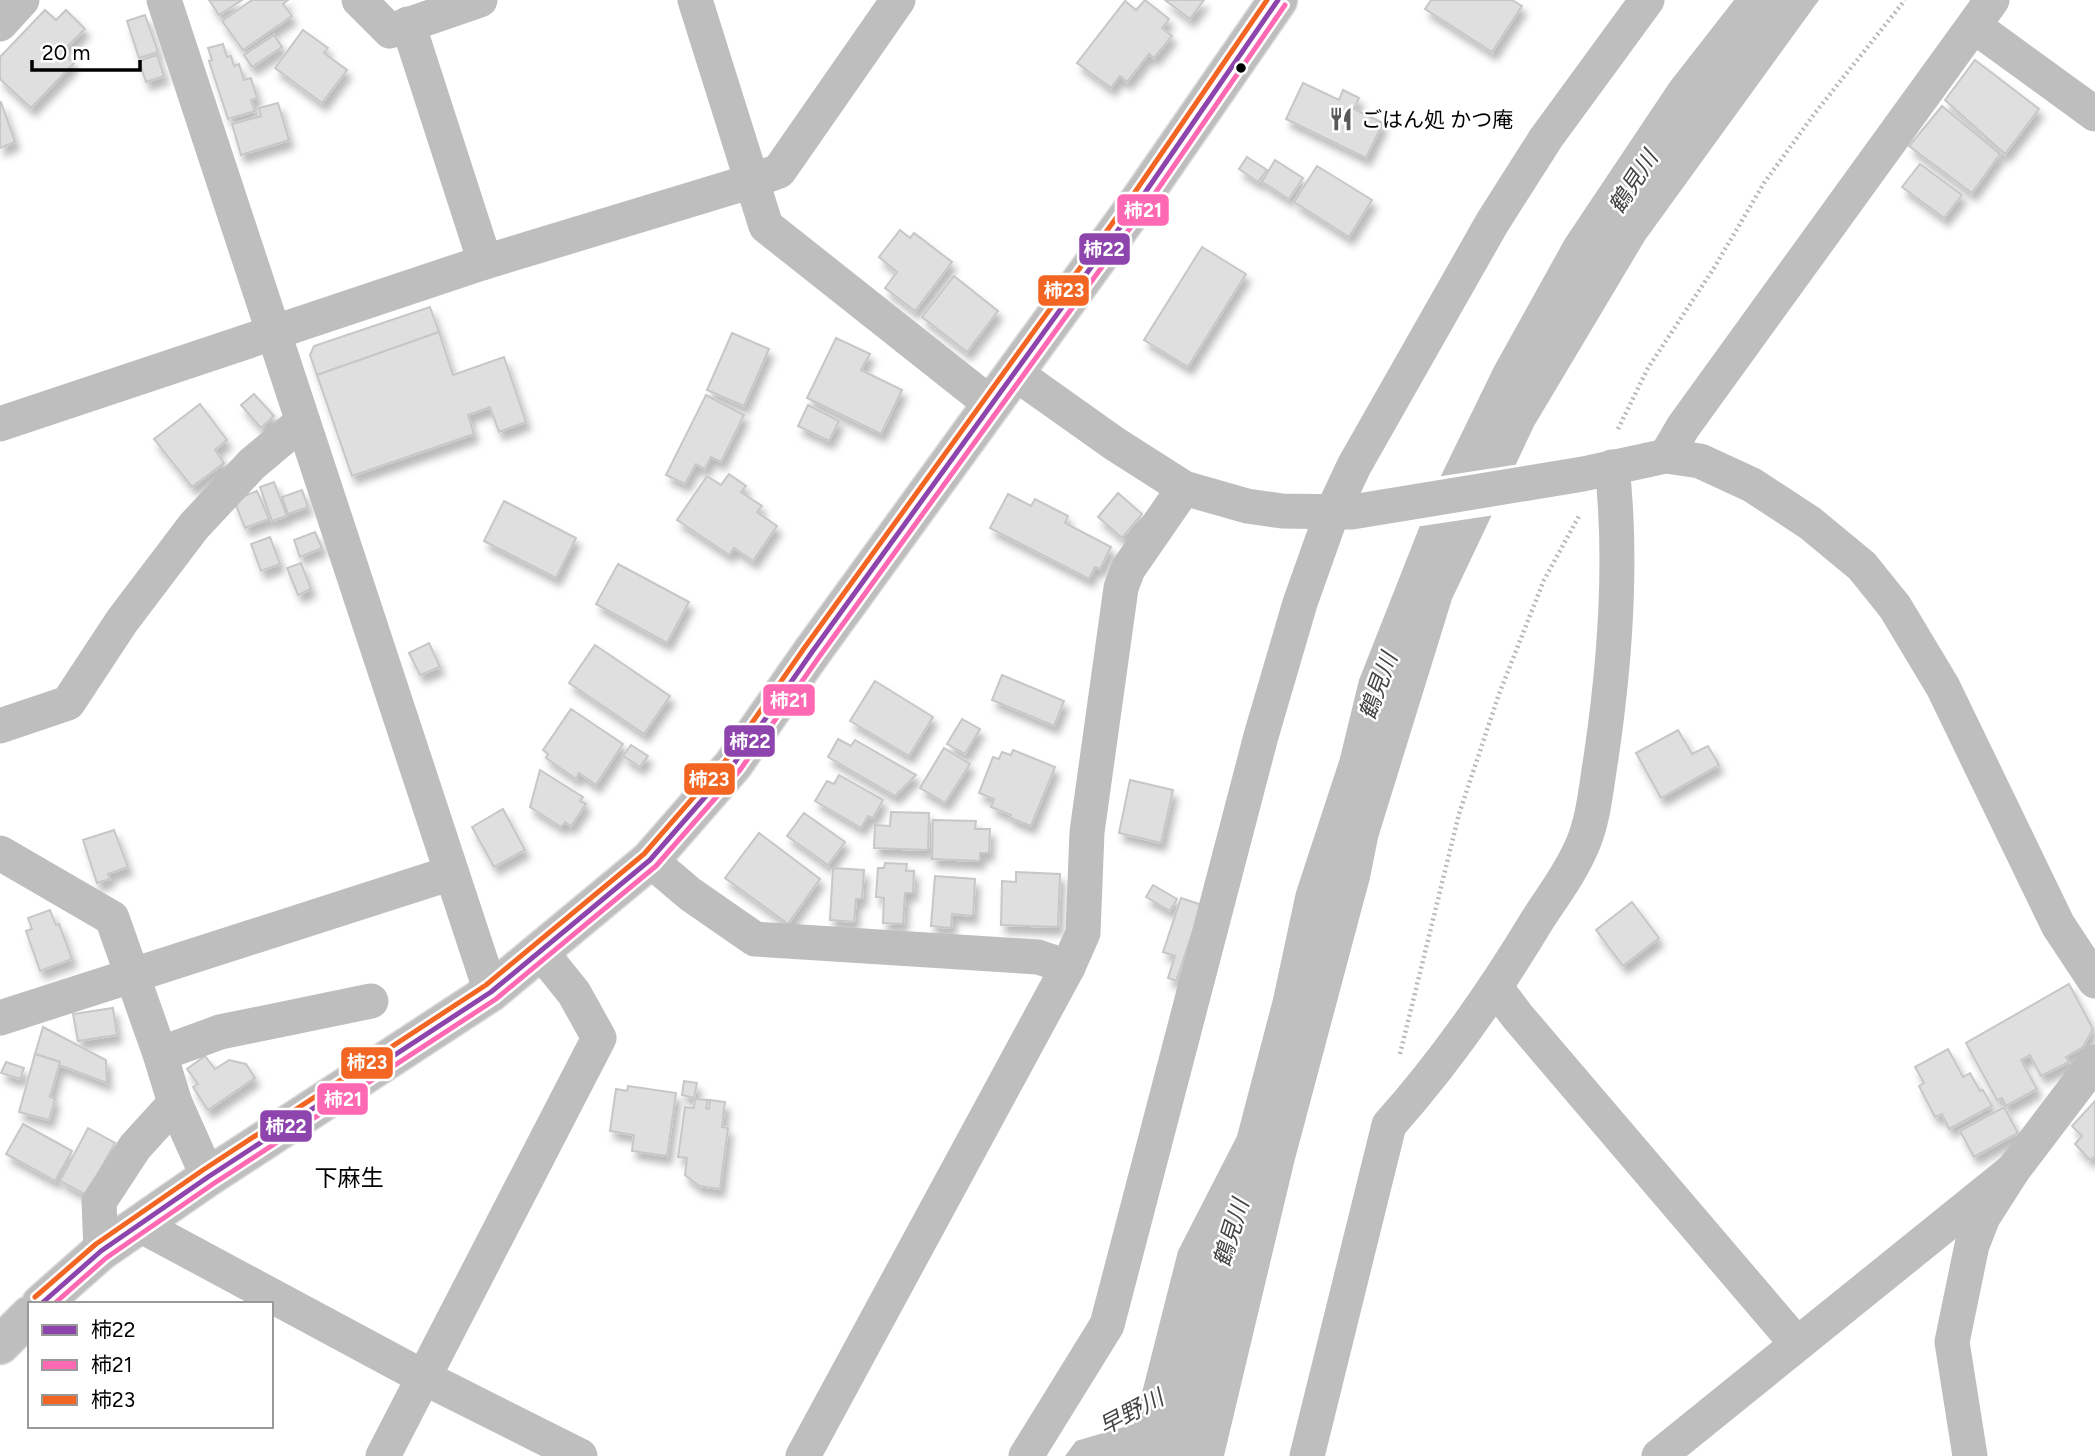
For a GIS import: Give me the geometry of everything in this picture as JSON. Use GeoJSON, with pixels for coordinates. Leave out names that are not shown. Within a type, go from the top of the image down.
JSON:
{"type":"FeatureCollection","features":[{"type":"Feature","properties":{"kind":"main road"},"geometry":{"type":"LineString","coordinates":[[43,1302],[101,1251],[208,1177],[491,992],[650,860],[733,765],[1142,197],[1279,0]]}},
{"type":"Feature","properties":{"kind":"main road"},"geometry":{"type":"LineString","coordinates":[[0,1345],[28,1317]]}},
{"type":"Feature","properties":{"kind":"street"},"geometry":{"type":"LineString","coordinates":[[0,24],[22,0]]}},
{"type":"Feature","properties":{"kind":"street"},"geometry":{"type":"LineString","coordinates":[[164,0],[491,992]]}},
{"type":"Feature","properties":{"kind":"street"},"geometry":{"type":"LineString","coordinates":[[359,0],[390,31],[480,0]]}},
{"type":"Feature","properties":{"kind":"street"},"geometry":{"type":"LineString","coordinates":[[695,0],[766,226],[992,405]]}},
{"type":"Feature","properties":{"kind":"street"},"geometry":{"type":"LineString","coordinates":[[0,424],[485,262],[779,171],[898,0]]}},
{"type":"Feature","properties":{"kind":"street"},"geometry":{"type":"LineString","coordinates":[[1026,1456],[1107,1325],[1261,736],[1300,603],[1342,513],[1354,466],[1492,223],[1546,138],[1647,0]]}},
{"type":"Feature","properties":{"kind":"street"},"geometry":{"type":"LineString","coordinates":[[1666,456],[1684,427],[1983,13],[2095,114]]}},
{"type":"Feature","properties":{"kind":"street"},"geometry":{"type":"LineString","coordinates":[[408,24],[485,262]]}},
{"type":"Feature","properties":{"kind":"street"},"geometry":{"type":"LineString","coordinates":[[1015,373],[1115,444],[1184,488],[1247,506],[1282,511],[1342,513],[1593,483],[1666,456],[1700,461],[1752,485],[1810,523],[1862,566],[1895,607],[1943,687],[2058,925],[2095,981]]}},
{"type":"Feature","properties":{"kind":"street"},"geometry":{"type":"LineString","coordinates":[[0,726],[68,703],[122,621],[194,526],[252,464],[302,422]]}},
{"type":"Feature","properties":{"kind":"street"},"geometry":{"type":"LineString","coordinates":[[1307,1456],[1389,1125],[1419,1091],[1496,988],[1582,846],[1594,806],[1607,716],[1618,561],[1616,500],[1593,483]]}},
{"type":"Feature","properties":{"kind":"street"},"geometry":{"type":"LineString","coordinates":[[803,1456],[1068,967],[1083,933],[1087,832],[1121,588],[1128,569],[1184,488]]}},
{"type":"Feature","properties":{"kind":"street"},"geometry":{"type":"LineString","coordinates":[[0,853],[112,918],[175,1102],[208,1177]]}},
{"type":"Feature","properties":{"kind":"street"},"geometry":{"type":"LineString","coordinates":[[650,860],[690,894],[755,939],[1038,957],[1068,967]]}},
{"type":"Feature","properties":{"kind":"street"},"geometry":{"type":"LineString","coordinates":[[0,1018],[451,873]]}},
{"type":"Feature","properties":{"kind":"street"},"geometry":{"type":"LineString","coordinates":[[383,1456],[599,1038],[574,993],[541,951]]}},
{"type":"Feature","properties":{"kind":"street"},"geometry":{"type":"LineString","coordinates":[[1496,988],[1527,1028],[1797,1344]]}},
{"type":"Feature","properties":{"kind":"street"},"geometry":{"type":"LineString","coordinates":[[160,1054],[220,1032],[371,1001]]}},
{"type":"Feature","properties":{"kind":"street"},"geometry":{"type":"LineString","coordinates":[[1970,1456],[1952,1342],[1972,1245],[1983,1217],[2013,1170],[2095,1062]]}},
{"type":"Feature","properties":{"kind":"street"},"geometry":{"type":"LineString","coordinates":[[101,1251],[99,1202],[135,1147],[175,1102]]}},
{"type":"Feature","properties":{"kind":"street"},"geometry":{"type":"LineString","coordinates":[[1659,1456],[2013,1170]]}},
{"type":"Feature","properties":{"kind":"street"},"geometry":{"type":"LineString","coordinates":[[140,1225],[423,1377],[580,1456]]}},
{"type":"Feature","properties":{"kind":"path"},"geometry":{"type":"LineString","coordinates":[[1398,1063],[1459,814],[1487,730],[1544,580],[1611,452],[1613,439],[1648,368],[1714,268],[1763,183],[1905,0]]}},
{"type":"Feature","properties":{"kind":"water","name":"鶴見川"},"geometry":{"type":"Polygon","coordinates":[[[1734,0],[1819,0],[1645,240],[1534,426],[1452,599],[1378,838],[1370,878],[1294,1163],[1224,1456],[1065,1456],[1076,1441],[1134,1424],[1178,1251],[1237,1136],[1273,999],[1296,892],[1340,758],[1359,680],[1434,490],[1494,367],[1565,239],[1670,82],[1734,0]]]}},
{"type":"Feature","properties":{"kind":"pier"},"geometry":{"type":"Polygon","coordinates":[[[1520,464],[1495,515],[1415,527],[1436,477],[1520,464]]]}},
{"type":"Feature","properties":{"kind":"building"},"geometry":{"type":"Polygon","coordinates":[[[209,0],[242,0],[219,15],[209,0]]]}},
{"type":"Feature","properties":{"kind":"building"},"geometry":{"type":"Polygon","coordinates":[[[252,0],[288,0],[283,4],[292,16],[243,50],[222,21],[252,0]]]}},
{"type":"Feature","properties":{"kind":"building"},"geometry":{"type":"Polygon","coordinates":[[[1145,0],[1169,19],[1162,28],[1172,36],[1154,58],[1149,54],[1127,82],[1120,76],[1111,88],[1077,63],[1125,1],[1136,10],[1145,0]]]}},
{"type":"Feature","properties":{"kind":"building"},"geometry":{"type":"Polygon","coordinates":[[[1165,0],[1204,0],[1190,19],[1165,0]]]}},
{"type":"Feature","properties":{"kind":"building"},"geometry":{"type":"Polygon","coordinates":[[[1431,0],[1512,0],[1522,6],[1492,52],[1425,9],[1431,0]]]}},
{"type":"Feature","properties":{"kind":"building"},"geometry":{"type":"Polygon","coordinates":[[[45,10],[56,20],[66,10],[85,29],[62,52],[74,63],[31,108],[0,79],[0,57],[45,10]]]}},
{"type":"Feature","properties":{"kind":"building"},"geometry":{"type":"Polygon","coordinates":[[[145,15],[158,52],[139,58],[127,21],[145,15]]]}},
{"type":"Feature","properties":{"kind":"building"},"geometry":{"type":"Polygon","coordinates":[[[303,30],[328,48],[324,53],[347,70],[322,103],[275,68],[303,30]]]}},
{"type":"Feature","properties":{"kind":"building"},"geometry":{"type":"Polygon","coordinates":[[[274,35],[282,47],[252,67],[244,55],[274,35]]]}},
{"type":"Feature","properties":{"kind":"building"},"geometry":{"type":"Polygon","coordinates":[[[223,44],[227,57],[231,56],[234,66],[239,64],[244,80],[251,78],[257,98],[251,100],[255,111],[228,119],[209,61],[212,60],[208,48],[223,44]]]}},
{"type":"Feature","properties":{"kind":"building"},"geometry":{"type":"Polygon","coordinates":[[[157,55],[164,76],[146,82],[139,61],[157,55]]]}},
{"type":"Feature","properties":{"kind":"building"},"geometry":{"type":"Polygon","coordinates":[[[1975,60],[2039,109],[2005,154],[1945,100],[1975,60]]]}},
{"type":"Feature","properties":{"kind":"building"},"geometry":{"type":"Polygon","coordinates":[[[1303,83],[1339,100],[1343,90],[1359,98],[1354,109],[1383,123],[1366,158],[1286,119],[1303,83]]]}},
{"type":"Feature","properties":{"kind":"building"},"geometry":{"type":"Polygon","coordinates":[[[0,103],[15,142],[0,148],[0,103]]]}},
{"type":"Feature","properties":{"kind":"building"},"geometry":{"type":"Polygon","coordinates":[[[278,103],[289,140],[241,155],[232,124],[261,116],[259,108],[278,103]]]}},
{"type":"Feature","properties":{"kind":"building"},"geometry":{"type":"Polygon","coordinates":[[[1942,106],[2000,154],[1972,193],[1909,146],[1942,106]]]}},
{"type":"Feature","properties":{"kind":"building"},"geometry":{"type":"Polygon","coordinates":[[[1247,157],[1267,170],[1258,182],[1239,169],[1247,157]]]}},
{"type":"Feature","properties":{"kind":"building"},"geometry":{"type":"Polygon","coordinates":[[[1275,160],[1303,178],[1289,199],[1262,182],[1275,160]]]}},
{"type":"Feature","properties":{"kind":"building"},"geometry":{"type":"Polygon","coordinates":[[[1920,164],[1962,195],[1944,218],[1902,187],[1920,164]]]}},
{"type":"Feature","properties":{"kind":"building"},"geometry":{"type":"Polygon","coordinates":[[[1317,166],[1372,200],[1349,237],[1294,202],[1317,166]]]}},
{"type":"Feature","properties":{"kind":"building"},"geometry":{"type":"Polygon","coordinates":[[[900,230],[910,238],[914,233],[952,262],[915,311],[885,288],[897,272],[879,257],[900,230]]]}},
{"type":"Feature","properties":{"kind":"building"},"geometry":{"type":"Polygon","coordinates":[[[1202,247],[1246,274],[1188,367],[1144,340],[1202,247]]]}},
{"type":"Feature","properties":{"kind":"building"},"geometry":{"type":"Polygon","coordinates":[[[954,276],[998,311],[967,352],[922,317],[954,276]]]}},
{"type":"Feature","properties":{"kind":"building"},"geometry":{"type":"Polygon","coordinates":[[[430,307],[439,332],[317,375],[310,355],[314,346],[430,307]]]}},
{"type":"Feature","properties":{"kind":"building"},"geometry":{"type":"Polygon","coordinates":[[[439,332],[453,375],[504,357],[526,422],[499,432],[490,407],[468,415],[474,434],[352,476],[317,375],[439,332]]]}},
{"type":"Feature","properties":{"kind":"building"},"geometry":{"type":"Polygon","coordinates":[[[732,333],[769,349],[744,406],[707,390],[732,333]]]}},
{"type":"Feature","properties":{"kind":"building"},"geometry":{"type":"Polygon","coordinates":[[[836,338],[870,354],[861,370],[902,390],[881,434],[807,398],[836,338]]]}},
{"type":"Feature","properties":{"kind":"building"},"geometry":{"type":"Polygon","coordinates":[[[254,394],[274,416],[261,428],[241,405],[254,394]]]}},
{"type":"Feature","properties":{"kind":"building"},"geometry":{"type":"Polygon","coordinates":[[[706,395],[744,415],[721,462],[711,457],[705,469],[696,464],[685,484],[666,475],[706,395]]]}},
{"type":"Feature","properties":{"kind":"building"},"geometry":{"type":"Polygon","coordinates":[[[200,404],[227,440],[215,450],[224,463],[192,487],[154,439],[200,404]]]}},
{"type":"Feature","properties":{"kind":"building"},"geometry":{"type":"Polygon","coordinates":[[[808,405],[839,421],[829,441],[798,426],[808,405]]]}},
{"type":"Feature","properties":{"kind":"building"},"geometry":{"type":"Polygon","coordinates":[[[729,474],[746,486],[741,492],[762,506],[757,512],[777,526],[753,561],[734,548],[729,555],[677,520],[707,476],[721,485],[729,474]]]}},
{"type":"Feature","properties":{"kind":"building"},"geometry":{"type":"Polygon","coordinates":[[[274,482],[287,516],[272,521],[260,487],[274,482]]]}},
{"type":"Feature","properties":{"kind":"building"},"geometry":{"type":"Polygon","coordinates":[[[302,490],[308,507],[288,514],[282,497],[302,490]]]}},
{"type":"Feature","properties":{"kind":"building"},"geometry":{"type":"Polygon","coordinates":[[[257,491],[269,519],[245,528],[234,500],[257,491]]]}},
{"type":"Feature","properties":{"kind":"building"},"geometry":{"type":"Polygon","coordinates":[[[1118,493],[1142,514],[1122,538],[1098,517],[1118,493]]]}},
{"type":"Feature","properties":{"kind":"building"},"geometry":{"type":"Polygon","coordinates":[[[1008,494],[1031,506],[1035,499],[1068,516],[1065,523],[1111,547],[1100,569],[1095,567],[1089,579],[990,528],[1008,494]]]}},
{"type":"Feature","properties":{"kind":"building"},"geometry":{"type":"Polygon","coordinates":[[[504,501],[576,538],[556,578],[484,541],[504,501]]]}},
{"type":"Feature","properties":{"kind":"building"},"geometry":{"type":"Polygon","coordinates":[[[315,532],[322,548],[300,557],[294,540],[315,532]]]}},
{"type":"Feature","properties":{"kind":"building"},"geometry":{"type":"Polygon","coordinates":[[[270,537],[280,564],[261,571],[251,544],[270,537]]]}},
{"type":"Feature","properties":{"kind":"building"},"geometry":{"type":"Polygon","coordinates":[[[301,563],[311,589],[298,595],[287,568],[301,563]]]}},
{"type":"Feature","properties":{"kind":"building"},"geometry":{"type":"Polygon","coordinates":[[[618,564],[689,602],[667,643],[596,604],[618,564]]]}},
{"type":"Feature","properties":{"kind":"building"},"geometry":{"type":"Polygon","coordinates":[[[429,643],[440,667],[420,675],[409,653],[429,643]]]}},
{"type":"Feature","properties":{"kind":"building"},"geometry":{"type":"Polygon","coordinates":[[[595,645],[670,696],[644,734],[569,683],[595,645]]]}},
{"type":"Feature","properties":{"kind":"building"},"geometry":{"type":"Polygon","coordinates":[[[1002,675],[1064,701],[1054,726],[992,700],[1002,675]]]}},
{"type":"Feature","properties":{"kind":"building"},"geometry":{"type":"Polygon","coordinates":[[[875,681],[933,717],[909,756],[850,721],[875,681]]]}},
{"type":"Feature","properties":{"kind":"building"},"geometry":{"type":"Polygon","coordinates":[[[571,709],[623,744],[596,785],[579,773],[576,779],[546,758],[548,754],[543,750],[571,709]]]}},
{"type":"Feature","properties":{"kind":"building"},"geometry":{"type":"Polygon","coordinates":[[[962,719],[980,729],[965,754],[947,744],[962,719]]]}},
{"type":"Feature","properties":{"kind":"building"},"geometry":{"type":"Polygon","coordinates":[[[1678,730],[1692,754],[1708,746],[1719,765],[1661,798],[1636,753],[1678,730]]]}},
{"type":"Feature","properties":{"kind":"building"},"geometry":{"type":"Polygon","coordinates":[[[838,739],[851,746],[855,740],[916,775],[895,796],[828,757],[838,739]]]}},
{"type":"Feature","properties":{"kind":"building"},"geometry":{"type":"Polygon","coordinates":[[[631,745],[648,756],[640,767],[623,756],[631,745]]]}},
{"type":"Feature","properties":{"kind":"building"},"geometry":{"type":"Polygon","coordinates":[[[944,748],[970,764],[945,803],[920,788],[944,748]]]}},
{"type":"Feature","properties":{"kind":"building"},"geometry":{"type":"Polygon","coordinates":[[[1013,750],[1055,767],[1031,826],[991,807],[994,799],[979,793],[993,757],[999,759],[1002,752],[1011,755],[1013,750]]]}},
{"type":"Feature","properties":{"kind":"building"},"geometry":{"type":"Polygon","coordinates":[[[540,770],[583,797],[580,801],[586,804],[571,826],[565,822],[561,827],[530,807],[540,770]]]}},
{"type":"Feature","properties":{"kind":"building"},"geometry":{"type":"Polygon","coordinates":[[[839,775],[883,800],[873,818],[868,816],[861,828],[815,801],[827,781],[834,784],[839,775]]]}},
{"type":"Feature","properties":{"kind":"building"},"geometry":{"type":"Polygon","coordinates":[[[1130,780],[1173,790],[1161,843],[1119,833],[1130,780]]]}},
{"type":"Feature","properties":{"kind":"building"},"geometry":{"type":"Polygon","coordinates":[[[503,809],[525,850],[494,867],[472,827],[503,809]]]}},
{"type":"Feature","properties":{"kind":"building"},"geometry":{"type":"Polygon","coordinates":[[[891,812],[929,813],[928,850],[874,848],[875,825],[890,826],[891,812]]]}},
{"type":"Feature","properties":{"kind":"building"},"geometry":{"type":"Polygon","coordinates":[[[804,813],[845,842],[828,865],[787,836],[804,813]]]}},
{"type":"Feature","properties":{"kind":"building"},"geometry":{"type":"Polygon","coordinates":[[[933,820],[976,821],[975,829],[990,829],[989,853],[980,853],[980,861],[932,859],[933,820]]]}},
{"type":"Feature","properties":{"kind":"building"},"geometry":{"type":"Polygon","coordinates":[[[114,830],[128,867],[108,874],[110,879],[97,883],[83,840],[114,830]]]}},
{"type":"Feature","properties":{"kind":"building"},"geometry":{"type":"Polygon","coordinates":[[[759,833],[820,879],[788,924],[725,878],[759,833]]]}},
{"type":"Feature","properties":{"kind":"building"},"geometry":{"type":"Polygon","coordinates":[[[885,863],[907,864],[906,871],[914,871],[913,893],[905,893],[903,924],[883,923],[884,898],[876,897],[878,868],[884,868],[885,863]]]}},
{"type":"Feature","properties":{"kind":"building"},"geometry":{"type":"Polygon","coordinates":[[[833,868],[864,870],[862,899],[856,899],[854,922],[830,920],[833,868]]]}},
{"type":"Feature","properties":{"kind":"building"},"geometry":{"type":"Polygon","coordinates":[[[1016,872],[1060,874],[1058,927],[1001,925],[1002,881],[1016,882],[1016,872]]]}},
{"type":"Feature","properties":{"kind":"building"},"geometry":{"type":"Polygon","coordinates":[[[935,876],[975,879],[973,916],[952,914],[951,928],[931,926],[935,876]]]}},
{"type":"Feature","properties":{"kind":"building"},"geometry":{"type":"Polygon","coordinates":[[[1153,885],[1177,899],[1170,911],[1146,897],[1153,885]]]}},
{"type":"Feature","properties":{"kind":"building"},"geometry":{"type":"Polygon","coordinates":[[[1181,898],[1202,905],[1176,981],[1168,978],[1175,956],[1163,952],[1181,898]]]}},
{"type":"Feature","properties":{"kind":"building"},"geometry":{"type":"Polygon","coordinates":[[[1632,902],[1659,938],[1623,966],[1596,930],[1632,902]]]}},
{"type":"Feature","properties":{"kind":"building"},"geometry":{"type":"Polygon","coordinates":[[[50,910],[56,925],[59,924],[72,959],[40,971],[26,931],[32,929],[28,918],[50,910]]]}},
{"type":"Feature","properties":{"kind":"building"},"geometry":{"type":"Polygon","coordinates":[[[2069,984],[2093,1029],[2083,1047],[2066,1057],[2069,1062],[2041,1076],[2030,1055],[2021,1060],[2037,1089],[2006,1106],[2002,1098],[1997,1100],[1966,1043],[2069,984]]]}},
{"type":"Feature","properties":{"kind":"building"},"geometry":{"type":"Polygon","coordinates":[[[113,1008],[117,1035],[78,1041],[73,1014],[113,1008]]]}},
{"type":"Feature","properties":{"kind":"building"},"geometry":{"type":"Polygon","coordinates":[[[43,1027],[106,1060],[107,1083],[35,1054],[43,1027]]]}},
{"type":"Feature","properties":{"kind":"building"},"geometry":{"type":"Polygon","coordinates":[[[1948,1049],[1963,1077],[1970,1073],[1992,1106],[1949,1129],[1942,1114],[1935,1117],[1919,1086],[1924,1083],[1915,1067],[1948,1049]]]}},
{"type":"Feature","properties":{"kind":"building"},"geometry":{"type":"Polygon","coordinates":[[[35,1054],[60,1062],[50,1097],[55,1099],[49,1120],[19,1112],[35,1054]]]}},
{"type":"Feature","properties":{"kind":"building"},"geometry":{"type":"Polygon","coordinates":[[[205,1056],[215,1069],[229,1060],[246,1064],[255,1078],[208,1110],[193,1087],[198,1084],[187,1069],[205,1056]]]}},
{"type":"Feature","properties":{"kind":"building"},"geometry":{"type":"Polygon","coordinates":[[[6,1062],[24,1068],[20,1079],[1,1073],[6,1062]]]}},
{"type":"Feature","properties":{"kind":"building"},"geometry":{"type":"Polygon","coordinates":[[[684,1081],[697,1083],[694,1098],[682,1095],[684,1081]]]}},
{"type":"Feature","properties":{"kind":"building"},"geometry":{"type":"Polygon","coordinates":[[[628,1086],[676,1093],[667,1156],[632,1151],[634,1135],[610,1131],[616,1089],[627,1091],[628,1086]]]}},
{"type":"Feature","properties":{"kind":"building"},"geometry":{"type":"Polygon","coordinates":[[[695,1099],[708,1100],[706,1108],[709,1109],[710,1100],[725,1102],[722,1127],[728,1128],[720,1189],[699,1186],[685,1175],[687,1158],[678,1157],[685,1107],[694,1108],[695,1099]]]}},
{"type":"Feature","properties":{"kind":"building"},"geometry":{"type":"Polygon","coordinates":[[[2095,1101],[2095,1156],[2090,1160],[2075,1144],[2082,1136],[2072,1126],[2095,1101]]]}},
{"type":"Feature","properties":{"kind":"building"},"geometry":{"type":"Polygon","coordinates":[[[2004,1107],[2018,1133],[1974,1157],[1960,1131],[2004,1107]]]}},
{"type":"Feature","properties":{"kind":"building"},"geometry":{"type":"Polygon","coordinates":[[[23,1124],[72,1151],[55,1181],[6,1154],[23,1124]]]}},
{"type":"Feature","properties":{"kind":"building"},"geometry":{"type":"Polygon","coordinates":[[[88,1128],[115,1143],[86,1195],[60,1181],[88,1128]]]}},
{"type":"Feature","properties":{"kind":"transit line","name":"柿23"},"geometry":{"type":"LineString","coordinates":[[35,1297],[96,1244],[203,1170],[486,985],[644,854],[726,760],[1135,192],[1267,0]]}},
{"type":"Feature","properties":{"kind":"transit line","name":"柿22"},"geometry":{"type":"LineString","coordinates":[[43,1302],[101,1251],[208,1177],[491,992],[650,860],[733,765],[1142,197],[1278,0]]}},
{"type":"Feature","properties":{"kind":"transit line","name":"柿21"},"geometry":{"type":"LineString","coordinates":[[56,1302],[106,1258],[213,1184],[496,999],[656,866],[740,770],[1149,202],[1285,5]]}},
{"type":"Feature","properties":{"kind":"place","name":"ごはん処 かつ庵"},"geometry":{"type":"Point","coordinates":[1341,119]}},
{"type":"Feature","properties":{"kind":"district","name":"下麻生"},"geometry":{"type":"Point","coordinates":[349,1178]}},
{"type":"Feature","properties":{"kind":"water label","name":"早野川"},"geometry":{"type":"Point","coordinates":[1131,1412]}}]}
